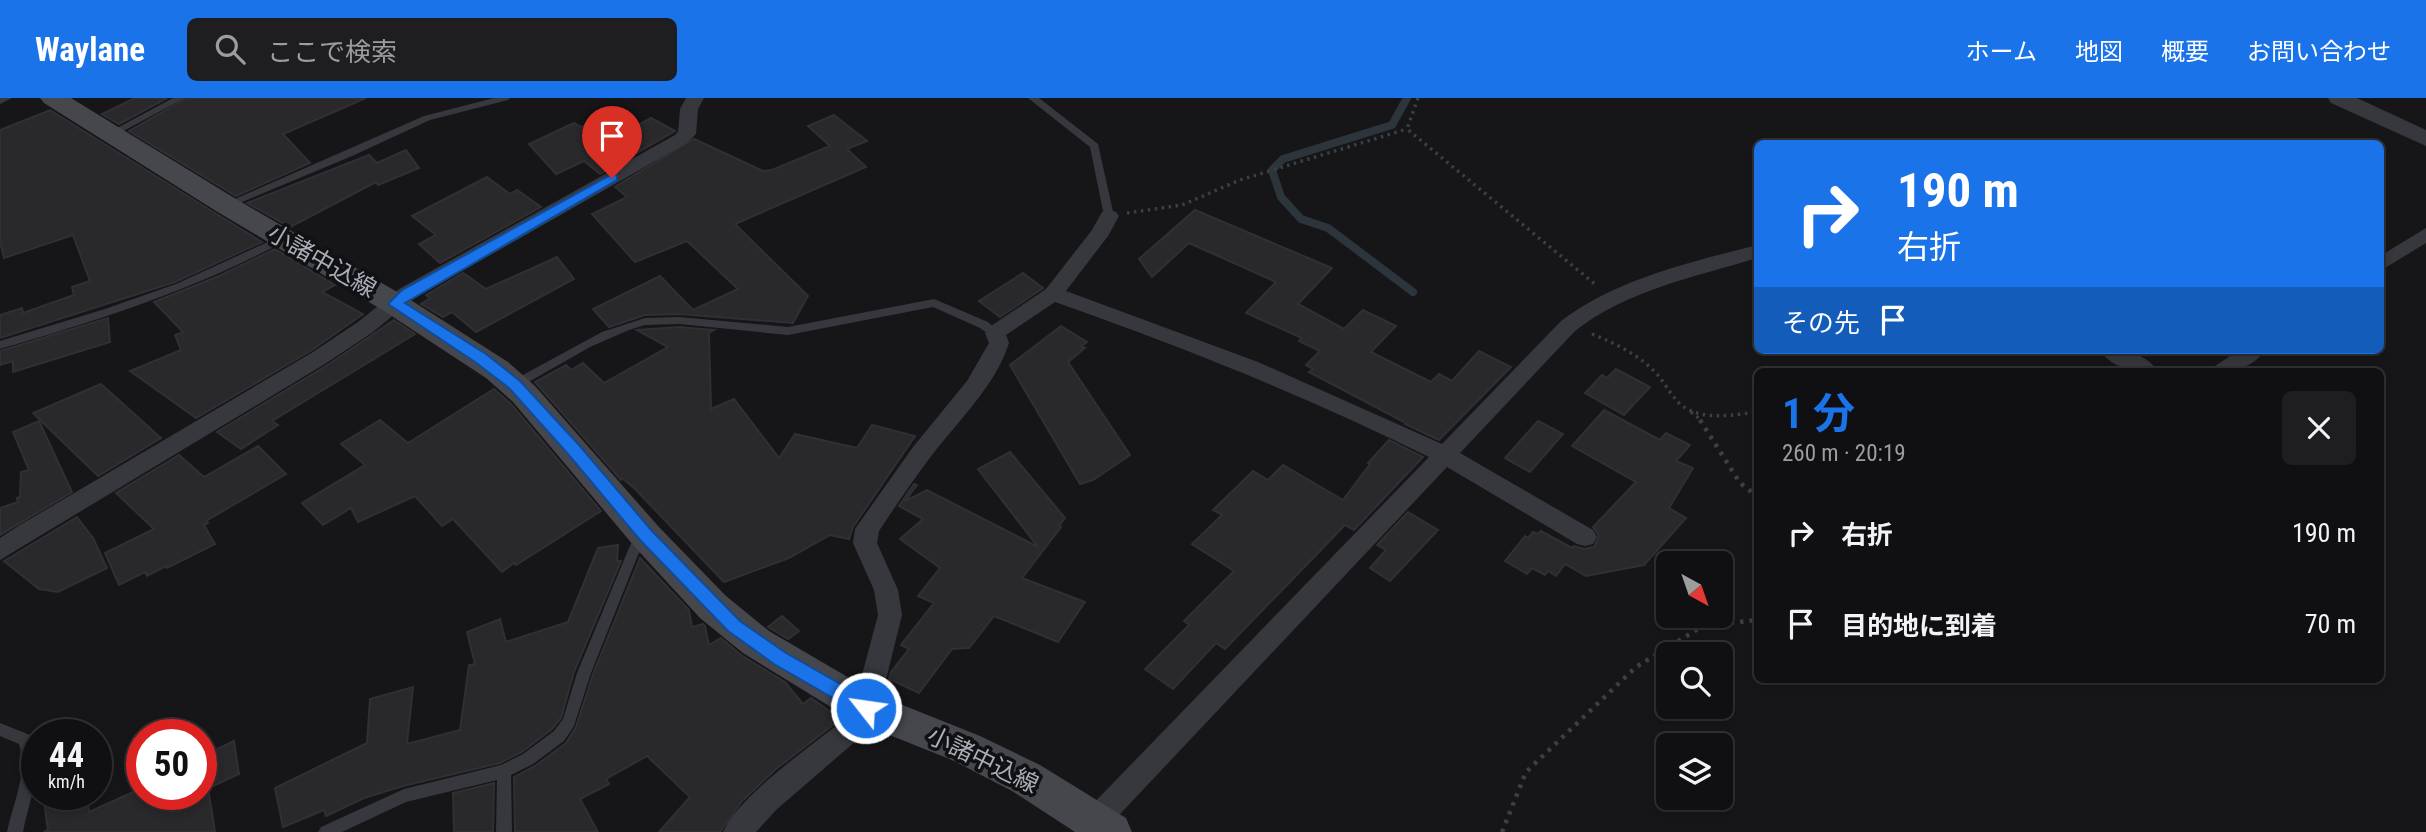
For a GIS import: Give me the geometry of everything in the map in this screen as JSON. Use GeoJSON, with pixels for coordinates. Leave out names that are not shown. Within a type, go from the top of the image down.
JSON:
{"type":"FeatureCollection","features":[{"type":"Feature","properties":{"kind":"main road","name":"小諸中込線"},"geometry":{"type":"LineString","coordinates":[[66,101],[111,134],[226,205],[395,304],[480,358],[514,384],[646,536],[734,626],[780,658],[866,708],[966,748],[1026,778],[1103,826]]}},
{"type":"Feature","properties":{"kind":"street"},"geometry":{"type":"LineString","coordinates":[[0,550],[89,493],[273,385],[384,315],[407,294],[681,139],[687,134],[689,109],[695,98]]}},
{"type":"Feature","properties":{"kind":"street"},"geometry":{"type":"LineString","coordinates":[[2339,98],[2426,139]]}},
{"type":"Feature","properties":{"kind":"street"},"geometry":{"type":"LineString","coordinates":[[737,832],[766,801],[855,726],[866,708],[890,615],[886,590],[865,542],[867,529],[921,453],[975,386],[996,352],[999,343],[995,333],[1053,294],[1101,232],[1109,216]]}},
{"type":"Feature","properties":{"kind":"street"},"geometry":{"type":"LineString","coordinates":[[2384,262],[2426,234]]}},
{"type":"Feature","properties":{"kind":"street"},"geometry":{"type":"LineString","coordinates":[[1103,826],[1445,455],[1568,326],[1613,299],[1643,286],[1754,252]]}},
{"type":"Feature","properties":{"kind":"street"},"geometry":{"type":"LineString","coordinates":[[1053,294],[1245,363],[1330,400],[1445,455],[1585,537]]}},
{"type":"Feature","properties":{"kind":"street"},"geometry":{"type":"LineString","coordinates":[[2118,354],[2141,368]]}},
{"type":"Feature","properties":{"kind":"street"},"geometry":{"type":"LineString","coordinates":[[2227,368],[2248,354]]}},
{"type":"Feature","properties":{"kind":"lane"},"geometry":{"type":"LineString","coordinates":[[111,134],[180,98]]}},
{"type":"Feature","properties":{"kind":"lane"},"geometry":{"type":"LineString","coordinates":[[226,205],[427,118],[505,98]]}},
{"type":"Feature","properties":{"kind":"lane"},"geometry":{"type":"LineString","coordinates":[[1033,98],[1095,146],[1109,216]]}},
{"type":"Feature","properties":{"kind":"lane"},"geometry":{"type":"LineString","coordinates":[[0,345],[158,295],[248,258],[283,238]]}},
{"type":"Feature","properties":{"kind":"lane"},"geometry":{"type":"LineString","coordinates":[[514,384],[623,328],[662,320],[788,331],[922,303],[934,303],[984,325],[995,333]]}},
{"type":"Feature","properties":{"kind":"lane"},"geometry":{"type":"LineString","coordinates":[[326,832],[404,796],[504,771],[528,759],[559,736],[569,722],[584,673],[627,566],[638,543],[646,536]]}},
{"type":"Feature","properties":{"kind":"lane"},"geometry":{"type":"LineString","coordinates":[[0,729],[25,740],[32,757],[31,773],[15,832]]}},
{"type":"Feature","properties":{"kind":"lane"},"geometry":{"type":"LineString","coordinates":[[504,771],[505,832]]}},
{"type":"Feature","properties":{"kind":"path"},"geometry":{"type":"LineString","coordinates":[[1407,129],[1418,98]]}},
{"type":"Feature","properties":{"kind":"path"},"geometry":{"type":"LineString","coordinates":[[1109,216],[1182,205],[1240,180],[1407,129]]}},
{"type":"Feature","properties":{"kind":"path"},"geometry":{"type":"LineString","coordinates":[[1407,129],[1613,299]]}},
{"type":"Feature","properties":{"kind":"path"},"geometry":{"type":"LineString","coordinates":[[1568,326],[1597,336],[1645,362],[1661,377],[1674,399],[1704,423],[1740,482],[1754,494]]}},
{"type":"Feature","properties":{"kind":"path"},"geometry":{"type":"LineString","coordinates":[[1688,410],[1726,415],[1754,412]]}},
{"type":"Feature","properties":{"kind":"path"},"geometry":{"type":"LineString","coordinates":[[1502,832],[1526,772],[1636,667],[1703,626],[1754,620]]}},
{"type":"Feature","properties":{"kind":"building"},"geometry":{"type":"Polygon","coordinates":[[[135,98],[167,98],[119,124],[102,114],[135,98]]]}},
{"type":"Feature","properties":{"kind":"building"},"geometry":{"type":"Polygon","coordinates":[[[187,98],[366,98],[283,134],[310,163],[236,196],[129,131],[187,98]]]}},
{"type":"Feature","properties":{"kind":"building"},"geometry":{"type":"Polygon","coordinates":[[[50,110],[262,242],[175,282],[0,338],[0,315],[22,308],[23,313],[74,295],[72,287],[90,281],[73,235],[4,258],[0,242],[0,130],[50,110]]]}},
{"type":"Feature","properties":{"kind":"building"},"geometry":{"type":"Polygon","coordinates":[[[834,115],[867,141],[847,149],[866,167],[735,224],[808,296],[793,323],[679,314],[645,315],[609,327],[593,309],[660,276],[693,310],[738,289],[687,241],[635,262],[592,214],[627,197],[615,187],[694,139],[763,171],[772,170],[830,146],[808,126],[834,115]]]}},
{"type":"Feature","properties":{"kind":"building"},"geometry":{"type":"Polygon","coordinates":[[[651,118],[675,131],[600,174],[584,161],[556,174],[529,144],[574,123],[581,127],[598,120],[618,136],[651,118]]]}},
{"type":"Feature","properties":{"kind":"building"},"geometry":{"type":"Polygon","coordinates":[[[406,150],[419,168],[378,185],[376,182],[290,227],[247,203],[369,155],[377,163],[406,150]]]}},
{"type":"Feature","properties":{"kind":"building"},"geometry":{"type":"Polygon","coordinates":[[[487,177],[510,194],[517,190],[541,207],[440,263],[419,244],[436,235],[412,216],[487,177]]]}},
{"type":"Feature","properties":{"kind":"building"},"geometry":{"type":"Polygon","coordinates":[[[1195,210],[1332,268],[1298,304],[1344,329],[1363,310],[1396,326],[1371,352],[1431,382],[1439,374],[1452,381],[1479,351],[1511,367],[1439,440],[1405,424],[1309,372],[1313,369],[1306,365],[1320,351],[1299,341],[1302,338],[1246,313],[1276,282],[1189,243],[1152,277],[1139,259],[1195,210]]]}},
{"type":"Feature","properties":{"kind":"building"},"geometry":{"type":"Polygon","coordinates":[[[275,249],[335,285],[322,292],[363,314],[312,350],[196,418],[130,371],[181,350],[175,335],[183,332],[154,302],[219,276],[275,249]]]}},
{"type":"Feature","properties":{"kind":"building"},"geometry":{"type":"Polygon","coordinates":[[[557,257],[574,279],[476,332],[452,312],[443,317],[421,304],[430,298],[426,295],[463,273],[486,289],[557,257]]]}},
{"type":"Feature","properties":{"kind":"building"},"geometry":{"type":"Polygon","coordinates":[[[1023,273],[1043,288],[1000,317],[979,301],[1023,273]]]}},
{"type":"Feature","properties":{"kind":"building"},"geometry":{"type":"Polygon","coordinates":[[[108,318],[110,342],[13,372],[13,361],[0,365],[0,351],[108,318]]]}},
{"type":"Feature","properties":{"kind":"building"},"geometry":{"type":"Polygon","coordinates":[[[394,320],[415,334],[272,421],[278,425],[241,449],[217,432],[329,364],[394,320]]]}},
{"type":"Feature","properties":{"kind":"building"},"geometry":{"type":"Polygon","coordinates":[[[1061,326],[1087,342],[1081,346],[1085,348],[1068,362],[1130,455],[1093,480],[1080,484],[1010,365],[1061,326]]]}},
{"type":"Feature","properties":{"kind":"building"},"geometry":{"type":"Polygon","coordinates":[[[679,327],[714,330],[709,333],[711,409],[734,399],[779,458],[795,434],[857,448],[872,425],[915,436],[853,527],[849,539],[830,535],[789,558],[724,582],[635,489],[622,478],[621,480],[535,382],[566,365],[571,370],[583,363],[604,383],[668,347],[637,330],[679,327]]]}},
{"type":"Feature","properties":{"kind":"building"},"geometry":{"type":"Polygon","coordinates":[[[1616,369],[1650,387],[1624,415],[1585,393],[1602,375],[1607,378],[1616,369]]]}},
{"type":"Feature","properties":{"kind":"building"},"geometry":{"type":"Polygon","coordinates":[[[101,384],[161,438],[98,476],[33,413],[101,384]]]}},
{"type":"Feature","properties":{"kind":"building"},"geometry":{"type":"Polygon","coordinates":[[[494,389],[511,404],[601,511],[516,565],[514,563],[502,572],[453,519],[442,526],[415,496],[358,522],[351,508],[323,525],[302,503],[365,465],[341,444],[380,420],[408,443],[494,389]]]}},
{"type":"Feature","properties":{"kind":"building"},"geometry":{"type":"Polygon","coordinates":[[[1604,410],[1660,440],[1666,433],[1690,445],[1676,461],[1693,468],[1669,508],[1686,518],[1644,565],[1586,576],[1565,564],[1556,576],[1548,571],[1545,575],[1532,568],[1527,574],[1505,561],[1525,536],[1528,538],[1533,532],[1538,534],[1541,531],[1572,548],[1594,547],[1599,536],[1593,527],[1636,482],[1572,446],[1604,410]]]}},
{"type":"Feature","properties":{"kind":"building"},"geometry":{"type":"Polygon","coordinates":[[[39,421],[72,492],[0,535],[0,508],[18,502],[21,472],[29,470],[13,432],[39,421]]]}},
{"type":"Feature","properties":{"kind":"building"},"geometry":{"type":"Polygon","coordinates":[[[1538,421],[1563,434],[1530,472],[1505,458],[1538,421]]]}},
{"type":"Feature","properties":{"kind":"building"},"geometry":{"type":"Polygon","coordinates":[[[1389,440],[1423,457],[1354,530],[1345,525],[1225,649],[1216,643],[1173,689],[1145,669],[1189,625],[1184,621],[1234,571],[1192,544],[1222,515],[1213,510],[1253,471],[1268,480],[1283,465],[1343,500],[1370,464],[1368,463],[1389,440]]]}},
{"type":"Feature","properties":{"kind":"building"},"geometry":{"type":"Polygon","coordinates":[[[258,446],[286,474],[206,521],[208,523],[204,525],[215,544],[167,568],[166,566],[147,576],[145,572],[119,585],[105,553],[154,529],[116,493],[179,455],[204,477],[258,446]]]}},
{"type":"Feature","properties":{"kind":"building"},"geometry":{"type":"Polygon","coordinates":[[[1010,452],[1065,518],[1022,578],[1085,602],[1058,642],[994,616],[969,648],[952,649],[919,693],[889,679],[891,672],[909,649],[901,645],[934,603],[918,596],[940,568],[900,539],[923,519],[899,506],[914,484],[917,485],[905,501],[927,490],[1038,547],[978,469],[1010,452]]]}},
{"type":"Feature","properties":{"kind":"building"},"geometry":{"type":"Polygon","coordinates":[[[1408,512],[1438,530],[1390,581],[1370,568],[1386,550],[1377,545],[1408,512]]]}},
{"type":"Feature","properties":{"kind":"building"},"geometry":{"type":"Polygon","coordinates":[[[77,517],[93,538],[107,568],[58,592],[39,589],[4,561],[77,517]]]}},
{"type":"Feature","properties":{"kind":"building"},"geometry":{"type":"Polygon","coordinates":[[[618,545],[617,561],[621,561],[574,672],[561,718],[552,729],[522,752],[500,763],[403,786],[364,798],[326,816],[324,810],[283,827],[275,788],[367,743],[370,699],[413,687],[407,744],[460,730],[469,665],[475,664],[467,632],[500,619],[506,642],[568,622],[598,548],[618,545]]]}},
{"type":"Feature","properties":{"kind":"building"},"geometry":{"type":"Polygon","coordinates":[[[640,558],[689,610],[692,627],[703,624],[705,626],[709,645],[721,638],[741,655],[785,682],[803,704],[811,698],[838,717],[830,723],[833,725],[776,769],[742,801],[720,832],[659,832],[690,797],[647,756],[606,779],[609,784],[580,799],[598,832],[515,832],[514,777],[535,766],[566,743],[576,727],[593,674],[640,558]]]}},
{"type":"Feature","properties":{"kind":"building"},"geometry":{"type":"Polygon","coordinates":[[[782,616],[799,631],[788,639],[768,627],[782,616]]]}},
{"type":"Feature","properties":{"kind":"building"},"geometry":{"type":"Polygon","coordinates":[[[234,741],[239,774],[217,784],[217,749],[234,741]]]}},
{"type":"Feature","properties":{"kind":"building"},"geometry":{"type":"Polygon","coordinates":[[[494,783],[493,832],[454,832],[453,793],[494,783]]]}},
{"type":"Feature","properties":{"kind":"building"},"geometry":{"type":"Polygon","coordinates":[[[126,795],[126,810],[212,810],[215,832],[44,832],[48,830],[45,810],[112,810],[112,802],[126,795]]]}},
{"type":"Feature","properties":{"kind":"waterway"},"geometry":{"type":"LineString","coordinates":[[1407,98],[1392,125],[1283,159],[1272,170],[1281,197],[1301,219],[1328,228],[1413,292]]}},
{"type":"Feature","properties":{"kind":"route"},"geometry":{"type":"LineString","coordinates":[[612,178],[407,294],[395,304],[480,358],[514,384],[646,536],[734,626],[780,658],[866,708]]}}]}
